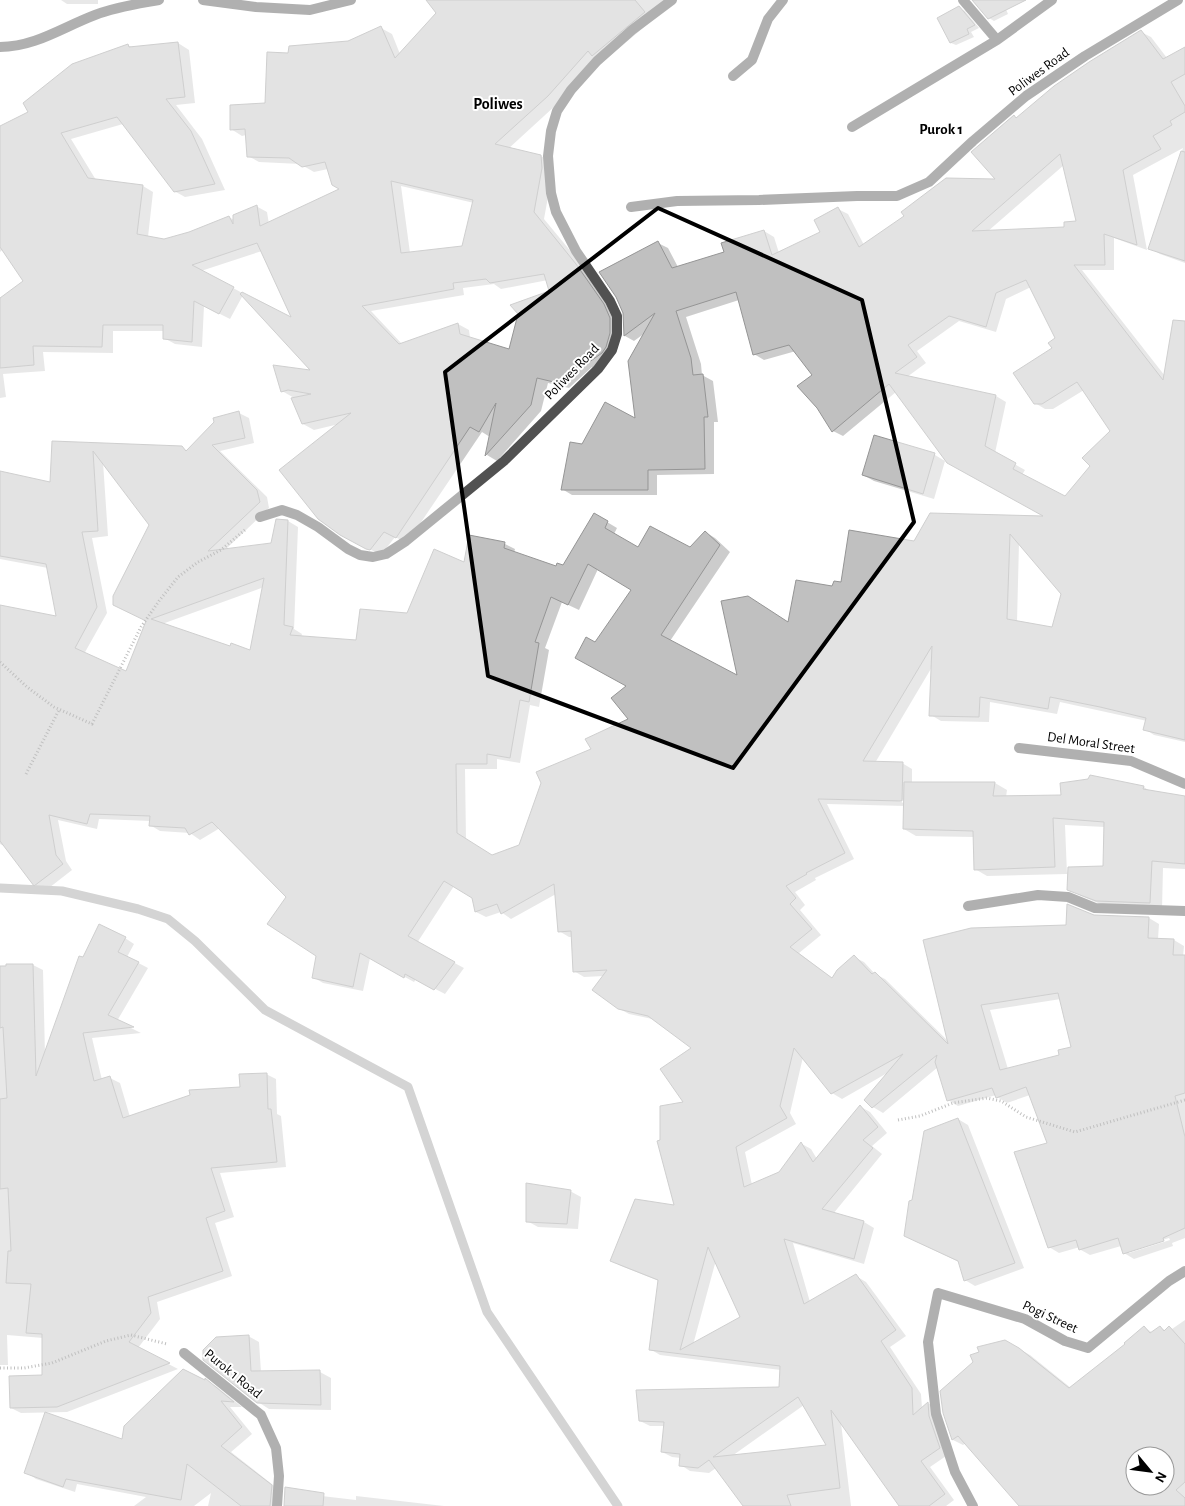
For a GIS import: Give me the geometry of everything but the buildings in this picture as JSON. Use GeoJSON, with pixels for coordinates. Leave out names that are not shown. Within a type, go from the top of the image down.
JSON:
{"type":"FeatureCollection","features":[{"type":"Feature","properties":{"kind":"street"},"geometry":{"type":"LineString","coordinates":[[0,47],[28,44],[95,15],[123,6],[159,0]]}},
{"type":"Feature","properties":{"kind":"street"},"geometry":{"type":"LineString","coordinates":[[202,0],[256,7],[310,10],[351,0]]}},
{"type":"Feature","properties":{"kind":"street","name":"Poliwes Road"},"geometry":{"type":"LineString","coordinates":[[260,517],[282,510],[297,515],[318,527],[348,549],[360,555],[373,557],[386,554],[406,541],[504,461],[598,369],[612,350],[617,334],[617,316],[610,301],[576,251],[556,212],[551,192],[548,156],[551,131],[557,112],[597,61],[632,30],[672,0]]}},
{"type":"Feature","properties":{"kind":"street"},"geometry":{"type":"LineString","coordinates":[[733,76],[752,60],[768,19],[783,0]]}},
{"type":"Feature","properties":{"kind":"street"},"geometry":{"type":"LineString","coordinates":[[963,0],[997,40]]}},
{"type":"Feature","properties":{"kind":"street"},"geometry":{"type":"LineString","coordinates":[[852,126],[997,40],[1052,0]]}},
{"type":"Feature","properties":{"kind":"street","name":"Poliwes Road"},"geometry":{"type":"LineString","coordinates":[[631,207],[677,201],[897,196],[929,182],[1026,96],[1085,56],[1178,0]]}},
{"type":"Feature","properties":{"kind":"street","name":"Del Moral Street"},"geometry":{"type":"LineString","coordinates":[[1020,748],[1131,761],[1185,784]]}},
{"type":"Feature","properties":{"kind":"street"},"geometry":{"type":"LineString","coordinates":[[968,906],[1038,895],[1068,897],[1095,908],[1185,911]]}},
{"type":"Feature","properties":{"kind":"street","name":"Pogi Street"},"geometry":{"type":"LineString","coordinates":[[973,1506],[955,1472],[936,1414],[928,1342],[938,1293],[1025,1319],[1065,1341],[1088,1348],[1169,1282],[1185,1272]]}},
{"type":"Feature","properties":{"kind":"street","name":"Purok 1 Road"},"geometry":{"type":"LineString","coordinates":[[184,1353],[261,1415],[276,1448],[279,1476],[277,1506]]}},
{"type":"Feature","properties":{"kind":"path"},"geometry":{"type":"LineString","coordinates":[[0,662],[27,687],[59,710],[92,724],[141,627],[178,577],[198,562],[221,550],[260,517]]}},
{"type":"Feature","properties":{"kind":"path"},"geometry":{"type":"LineString","coordinates":[[26,774],[59,710]]}},
{"type":"Feature","properties":{"kind":"path"},"geometry":{"type":"LineString","coordinates":[[898,1120],[920,1116],[953,1103],[987,1098],[1001,1101],[1026,1117],[1075,1132],[1185,1100]]}},
{"type":"Feature","properties":{"kind":"path"},"geometry":{"type":"LineString","coordinates":[[0,1368],[24,1368],[52,1363],[106,1341],[131,1335],[163,1342],[184,1353]]}},
{"type":"Feature","properties":{"kind":"highlighted area"},"geometry":{"type":"Polygon","coordinates":[[[658,208],[862,300],[914,522],[733,768],[488,676],[445,372],[658,208]]]}},
{"type":"Feature","properties":{"kind":"waterway"},"geometry":{"type":"LineString","coordinates":[[0,888],[62,891],[138,909],[168,919],[195,941],[265,1010],[408,1087],[487,1312],[618,1506]]}},
{"type":"Feature","properties":{"kind":"district","name":"Poliwes"},"geometry":{"type":"Point","coordinates":[498,104]}},
{"type":"Feature","properties":{"kind":"district","name":"Purok 1"},"geometry":{"type":"Point","coordinates":[941,129]}}]}
